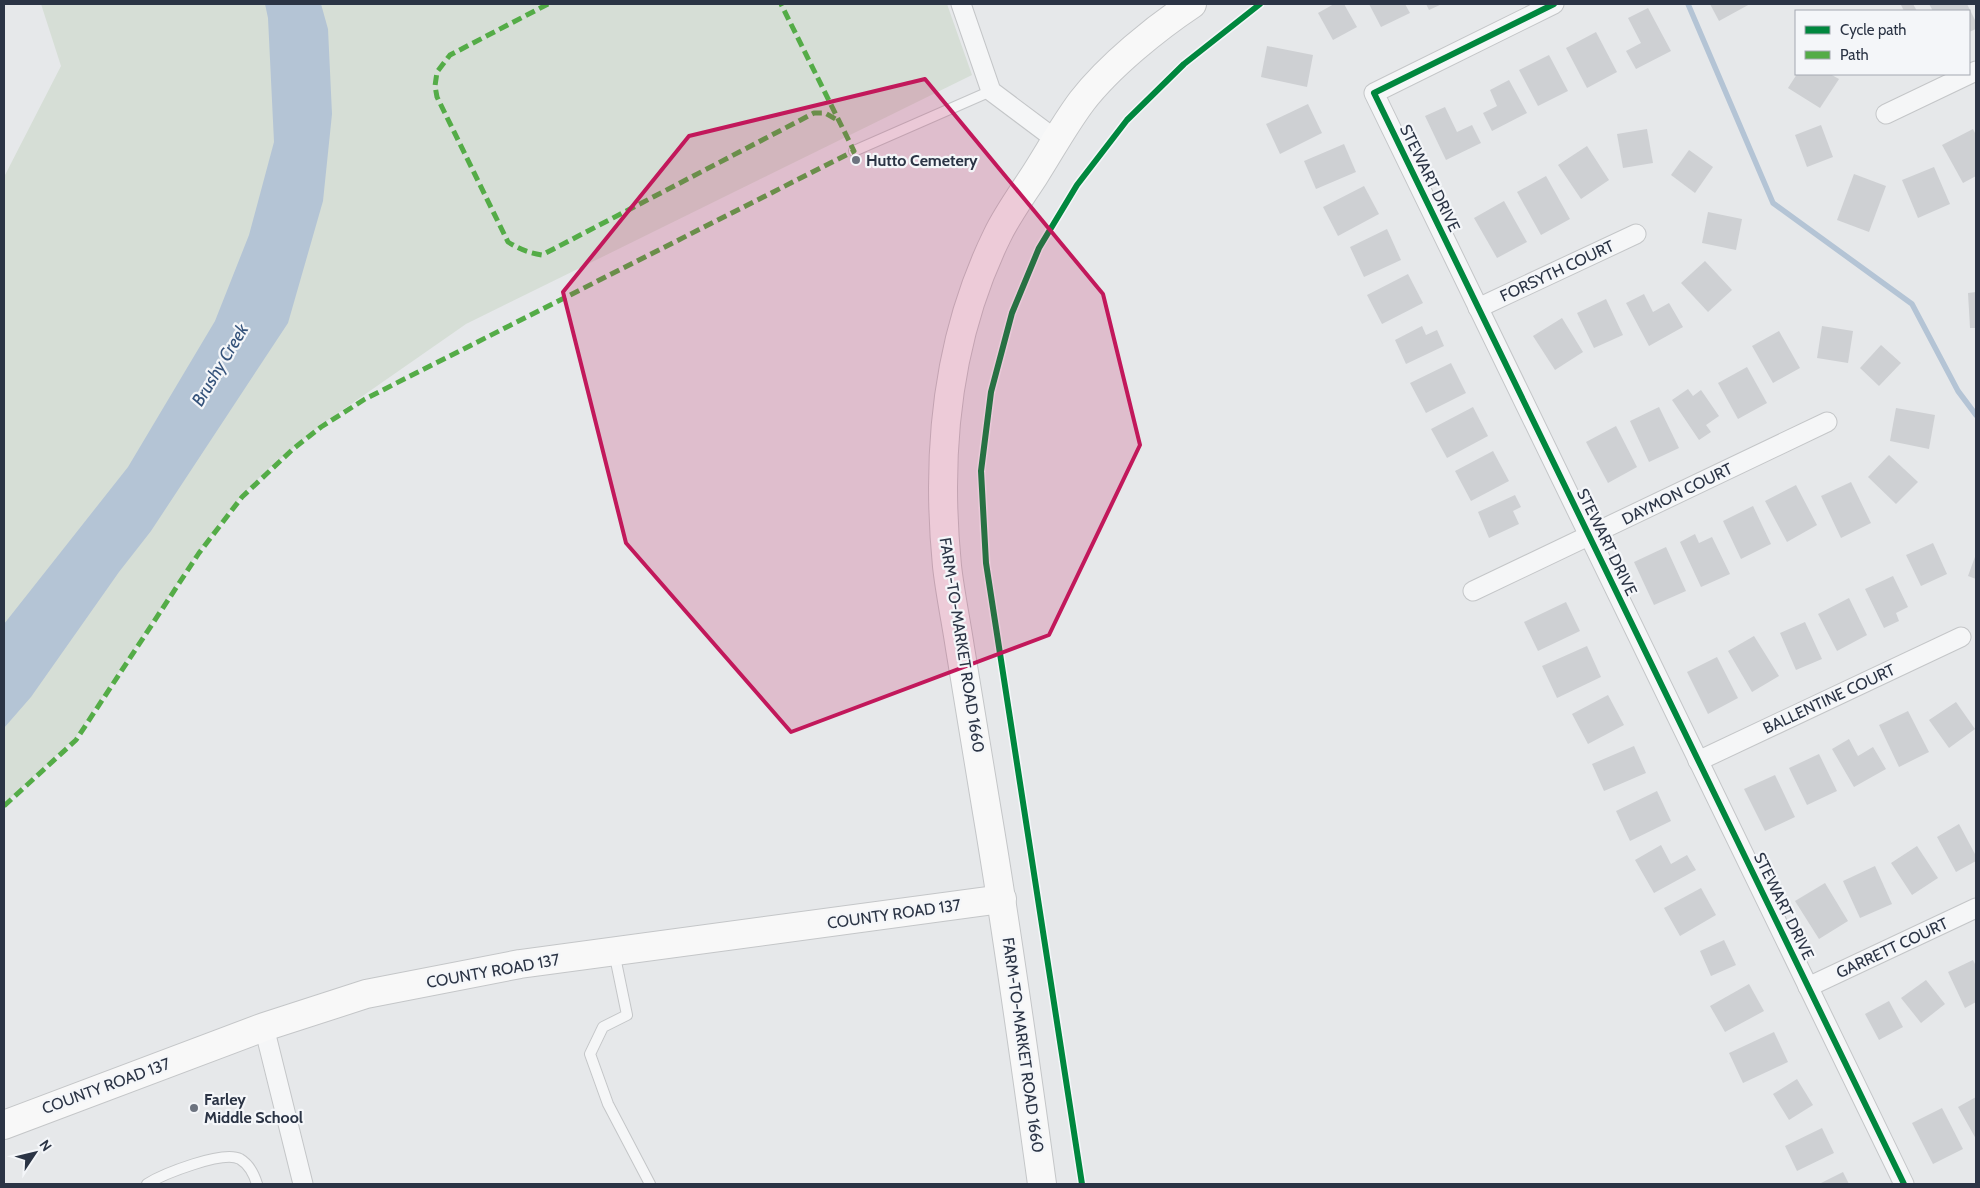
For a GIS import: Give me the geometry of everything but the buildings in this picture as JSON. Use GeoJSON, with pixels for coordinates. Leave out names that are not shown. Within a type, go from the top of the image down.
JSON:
{"type":"FeatureCollection","features":[{"type":"Feature","properties":{"kind":"main road","name":"FARM-TO-MARKET ROAD 1660"},"geometry":{"type":"LineString","coordinates":[[1042,1184],[1002,900],[947,568],[943,510],[944,434],[954,367],[974,290],[999,231],[1055,139],[1085,98],[1109,73],[1165,22],[1192,4]]}},
{"type":"Feature","properties":{"kind":"main road","name":"COUNTY ROAD 137"},"geometry":{"type":"LineString","coordinates":[[4,1125],[264,1027],[366,994],[520,964],[1002,900]]}},
{"type":"Feature","properties":{"kind":"street"},"geometry":{"type":"LineString","coordinates":[[962,4],[990,91],[1055,139]]}},
{"type":"Feature","properties":{"kind":"street","name":"STEWART DRIVE"},"geometry":{"type":"LineString","coordinates":[[1554,4],[1374,93],[1904,1184]]}},
{"type":"Feature","properties":{"kind":"street"},"geometry":{"type":"LineString","coordinates":[[1886,114],[1968,75]]}},
{"type":"Feature","properties":{"kind":"street","name":"FORSYTH COURT"},"geometry":{"type":"LineString","coordinates":[[1478,308],[1636,234]]}},
{"type":"Feature","properties":{"kind":"street","name":"DAYMON COURT"},"geometry":{"type":"LineString","coordinates":[[1473,591],[1827,422]]}},
{"type":"Feature","properties":{"kind":"street","name":"BALLENTINE COURT"},"geometry":{"type":"LineString","coordinates":[[1698,761],[1961,637]]}},
{"type":"Feature","properties":{"kind":"street","name":"GARRETT COURT"},"geometry":{"type":"LineString","coordinates":[[1808,987],[1976,908]]}},
{"type":"Feature","properties":{"kind":"street"},"geometry":{"type":"LineString","coordinates":[[264,1027],[303,1184]]}},
{"type":"Feature","properties":{"kind":"lane"},"geometry":{"type":"LineString","coordinates":[[854,151],[990,91]]}},
{"type":"Feature","properties":{"kind":"lane"},"geometry":{"type":"LineString","coordinates":[[614,951],[627,1016],[603,1027],[590,1054],[608,1104],[650,1184]]}},
{"type":"Feature","properties":{"kind":"lane"},"geometry":{"type":"LineString","coordinates":[[147,1184],[173,1171],[224,1157],[233,1157],[247,1165],[254,1173],[257,1184]]}},
{"type":"Feature","properties":{"kind":"highlighted area"},"geometry":{"type":"Polygon","coordinates":[[[925,79],[1103,294],[1140,445],[1049,635],[791,732],[626,543],[563,292],[689,136],[925,79]]]}},
{"type":"Feature","properties":{"kind":"shaded area"},"geometry":{"type":"Polygon","coordinates":[[[41,4],[947,4],[972,75],[466,324],[321,425],[267,470],[242,495],[199,551],[76,737],[4,804],[4,177],[61,66],[41,4]]]}},
{"type":"Feature","properties":{"kind":"water","name":"Brushy Creek"},"geometry":{"type":"Polygon","coordinates":[[[265,4],[321,4],[328,29],[332,114],[323,201],[288,323],[151,531],[119,572],[31,697],[4,728],[4,624],[128,467],[215,321],[249,235],[274,142],[268,18],[265,4]]]}},
{"type":"Feature","properties":{"kind":"waterway"},"geometry":{"type":"LineString","coordinates":[[1688,4],[1773,203],[1912,304],[1958,391],[1976,415]]}},
{"type":"Feature","properties":{"kind":"marked path"},"geometry":{"type":"LineString","coordinates":[[548,4],[450,55],[437,72],[435,86],[437,97],[508,242],[516,247],[542,255],[814,113],[825,113],[839,121]]}},
{"type":"Feature","properties":{"kind":"marked path"},"geometry":{"type":"LineString","coordinates":[[4,806],[76,740],[199,553],[242,497],[293,449],[321,427],[365,399],[854,151],[781,4]]}},
{"type":"Feature","properties":{"kind":"cycle path"},"geometry":{"type":"LineString","coordinates":[[1082,1184],[986,563],[981,471],[991,392],[1012,313],[1039,248],[1077,185],[1127,120],[1184,64],[1260,4]]}},
{"type":"Feature","properties":{"kind":"cycle path"},"geometry":{"type":"LineString","coordinates":[[1554,4],[1374,93],[1904,1184]]}},
{"type":"Feature","properties":{"kind":"place","name":"Hutto Cemetery"},"geometry":{"type":"Point","coordinates":[856,160]}},
{"type":"Feature","properties":{"kind":"place","name":"Farley Middle School"},"geometry":{"type":"Point","coordinates":[194,1108]}}]}
